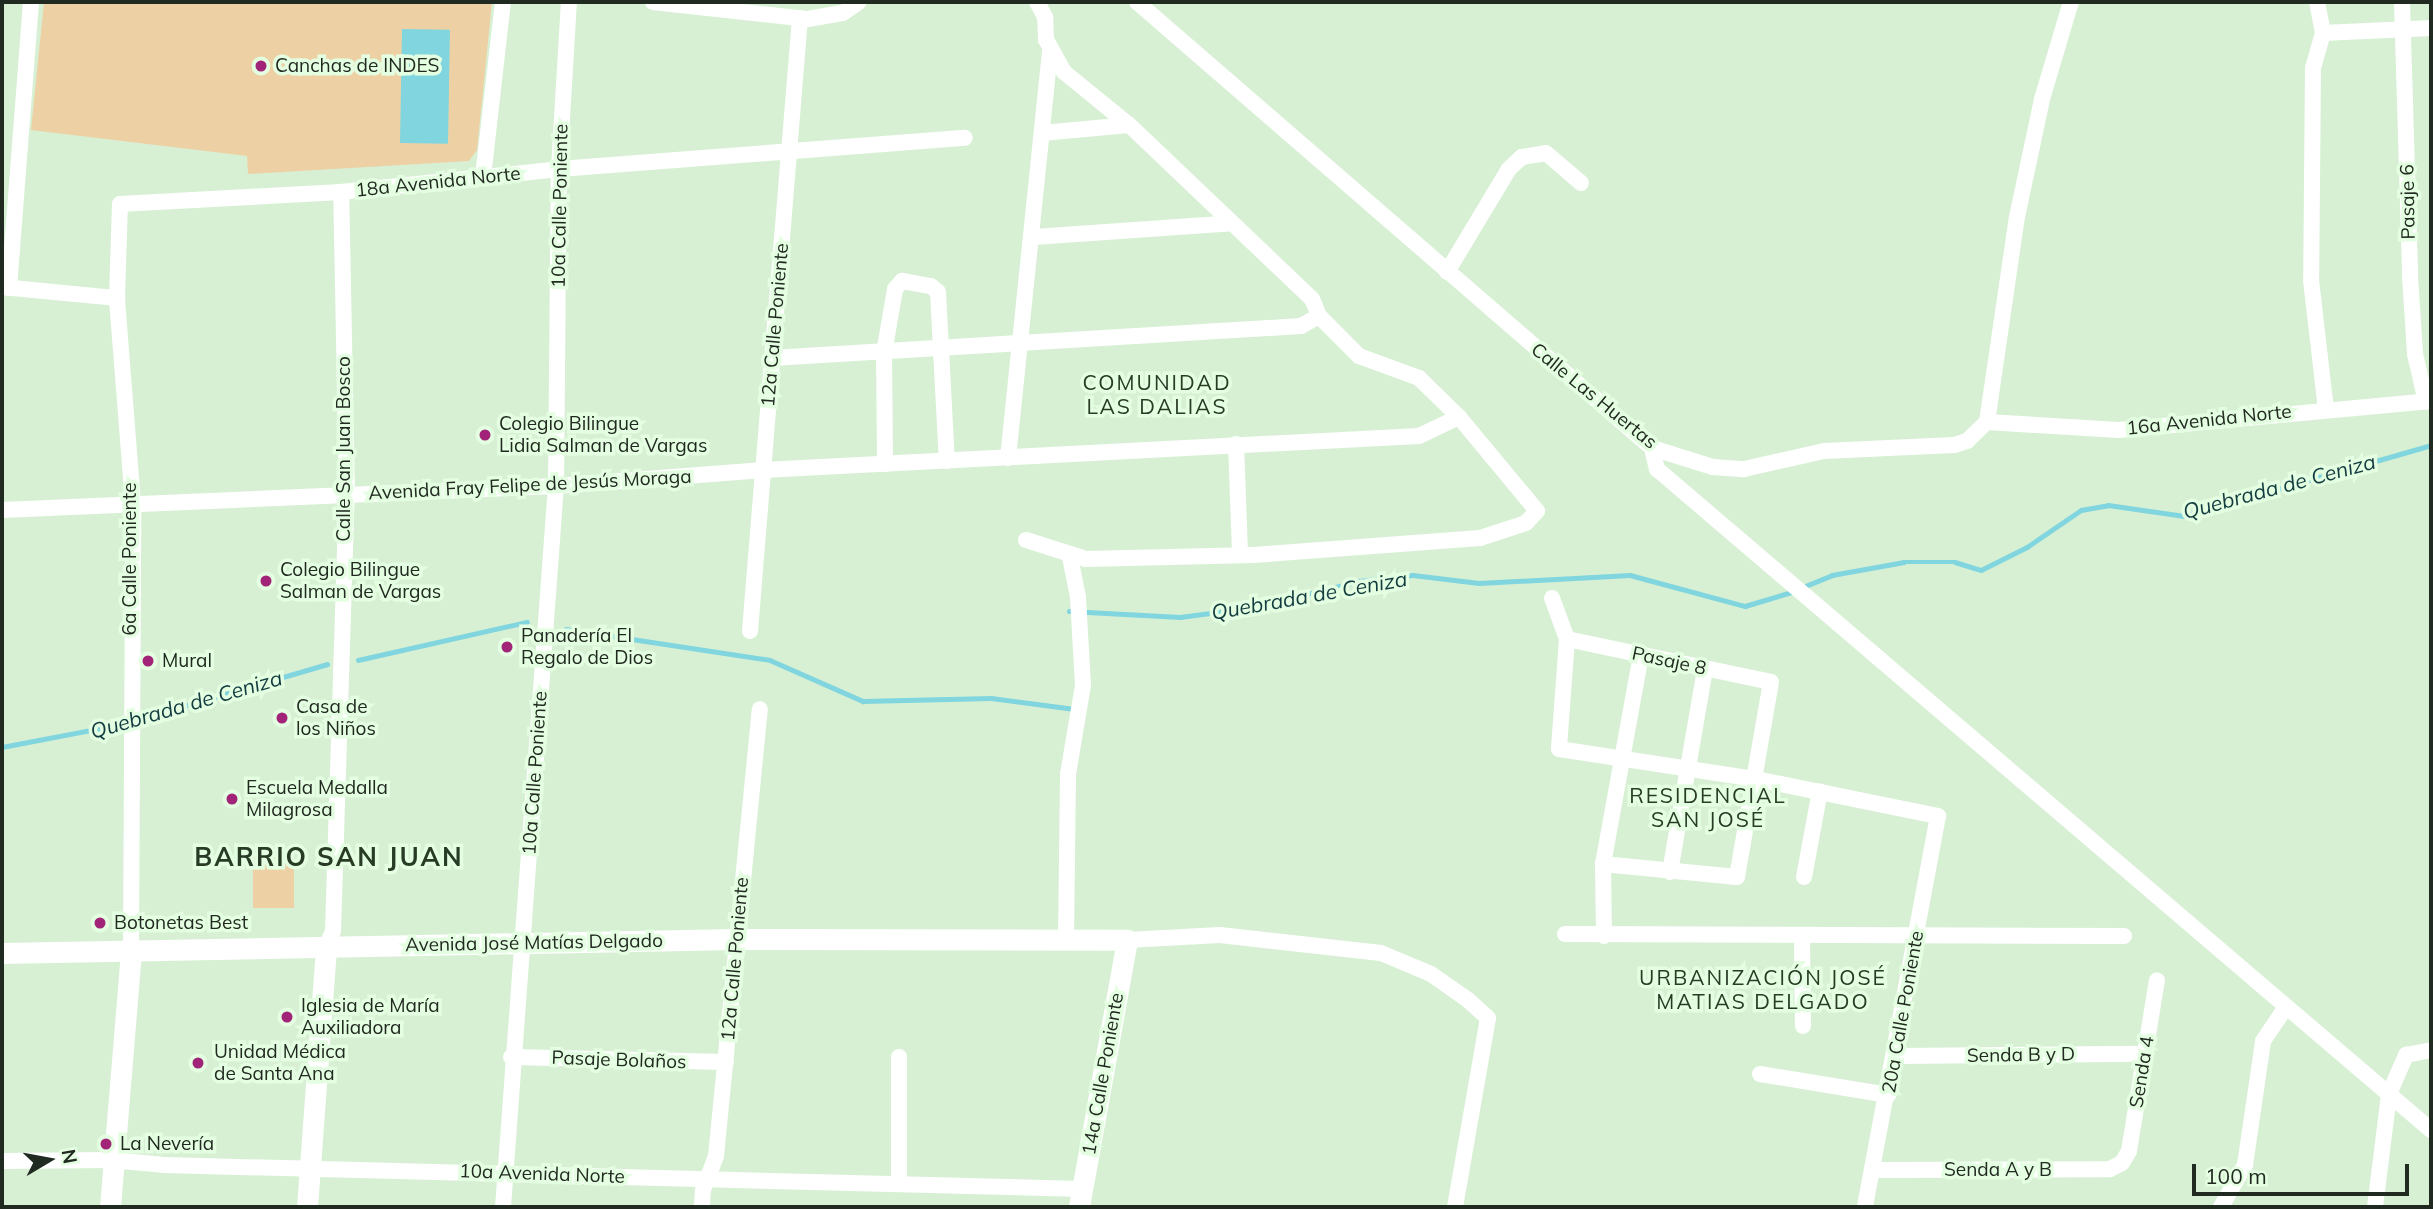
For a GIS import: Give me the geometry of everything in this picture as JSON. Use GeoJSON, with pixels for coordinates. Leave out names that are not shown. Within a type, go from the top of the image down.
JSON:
{"type":"FeatureCollection","features":[{"type":"Feature","properties":{"kind":"street"},"geometry":{"type":"LineString","coordinates":[[31,2],[5,287],[117,298]]}},
{"type":"Feature","properties":{"kind":"street"},"geometry":{"type":"LineString","coordinates":[[483,177],[503,2]]}},
{"type":"Feature","properties":{"kind":"street","name":"10a Calle Poniente"},"geometry":{"type":"LineString","coordinates":[[503,1207],[511,1057],[556,486],[559,169],[569,2]]}},
{"type":"Feature","properties":{"kind":"street"},"geometry":{"type":"LineString","coordinates":[[653,2],[825,19],[859,2]]}},
{"type":"Feature","properties":{"kind":"street"},"geometry":{"type":"LineString","coordinates":[[1008,458],[1034,237],[1050,49],[1043,8],[1037,2]]}},
{"type":"Feature","properties":{"kind":"street","name":"Calle Las Huertas"},"geometry":{"type":"LineString","coordinates":[[1137,2],[1652,447],[1713,467],[1744,469],[1836,450],[1954,445],[1967,441],[1987,422]]}},
{"type":"Feature","properties":{"kind":"street"},"geometry":{"type":"LineString","coordinates":[[1987,422],[2017,217],[2042,99],[2071,2]]}},
{"type":"Feature","properties":{"kind":"street"},"geometry":{"type":"LineString","coordinates":[[2318,2],[2323,33],[2313,68],[2311,280],[2326,409]]}},
{"type":"Feature","properties":{"kind":"street","name":"Pasaje 6"},"geometry":{"type":"LineString","coordinates":[[2402,2],[2414,354],[2429,401]]}},
{"type":"Feature","properties":{"kind":"street","name":"12a Calle Poniente"},"geometry":{"type":"LineString","coordinates":[[750,631],[800,18]]}},
{"type":"Feature","properties":{"kind":"street"},"geometry":{"type":"LineString","coordinates":[[2323,33],[2431,28]]}},
{"type":"Feature","properties":{"kind":"street"},"geometry":{"type":"LineString","coordinates":[[1026,540],[1070,557],[1240,555],[1438,543],[1491,535],[1526,523],[1537,512],[1430,385],[1360,356],[1319,316],[1312,299],[1129,125],[1064,72],[1050,49]]}},
{"type":"Feature","properties":{"kind":"street"},"geometry":{"type":"LineString","coordinates":[[1042,133],[1129,125]]}},
{"type":"Feature","properties":{"kind":"street","name":"18a Avenida Norte"},"geometry":{"type":"LineString","coordinates":[[120,204],[341,192],[559,169],[965,138]]}},
{"type":"Feature","properties":{"kind":"street"},"geometry":{"type":"LineString","coordinates":[[1447,272],[1509,169],[1522,157],[1546,153],[1581,183]]}},
{"type":"Feature","properties":{"kind":"street","name":"Calle San Juan Bosco"},"geometry":{"type":"LineString","coordinates":[[307,1207],[327,948],[333,931],[347,495],[341,192]]}},
{"type":"Feature","properties":{"kind":"street","name":"6a Calle Poniente"},"geometry":{"type":"LineString","coordinates":[[110,1207],[111,1160],[131,951],[129,714],[133,503],[117,298],[120,204]]}},
{"type":"Feature","properties":{"kind":"street"},"geometry":{"type":"LineString","coordinates":[[1034,237],[1232,223]]}},
{"type":"Feature","properties":{"kind":"street"},"geometry":{"type":"LineString","coordinates":[[885,464],[884,353],[895,289],[902,281],[931,286],[938,292],[947,461]]}},
{"type":"Feature","properties":{"kind":"street"},"geometry":{"type":"LineString","coordinates":[[772,358],[1020,346],[1301,326],[1319,316]]}},
{"type":"Feature","properties":{"kind":"street","name":"16a Avenida Norte"},"geometry":{"type":"LineString","coordinates":[[1987,422],[2119,430],[2429,401]]}},
{"type":"Feature","properties":{"kind":"street","name":"Avenida Fray Felipe de Jesús Moraga"},"geometry":{"type":"LineString","coordinates":[[2,510],[556,486],[763,470],[1419,436],[1459,417]]}},
{"type":"Feature","properties":{"kind":"street"},"geometry":{"type":"LineString","coordinates":[[1236,444],[1240,555]]}},
{"type":"Feature","properties":{"kind":"street"},"geometry":{"type":"LineString","coordinates":[[1652,447],[1657,469],[2285,1009],[2431,1130]]}},
{"type":"Feature","properties":{"kind":"street"},"geometry":{"type":"LineString","coordinates":[[1066,940],[1068,774],[1083,685],[1078,597],[1070,557]]}},
{"type":"Feature","properties":{"kind":"street"},"geometry":{"type":"LineString","coordinates":[[1552,598],[1567,639],[1559,749],[1820,791],[1804,877]]}},
{"type":"Feature","properties":{"kind":"street","name":"Pasaje 8"},"geometry":{"type":"LineString","coordinates":[[1567,639],[1771,682],[1756,779]]}},
{"type":"Feature","properties":{"kind":"street"},"geometry":{"type":"LineString","coordinates":[[1604,936],[1603,864],[1641,655]]}},
{"type":"Feature","properties":{"kind":"street"},"geometry":{"type":"LineString","coordinates":[[1670,872],[1705,670]]}},
{"type":"Feature","properties":{"kind":"street","name":"12a Calle Poniente"},"geometry":{"type":"LineString","coordinates":[[702,1207],[707,1178],[716,1156],[760,709]]}},
{"type":"Feature","properties":{"kind":"street"},"geometry":{"type":"LineString","coordinates":[[1603,864],[1737,877],[1756,779]]}},
{"type":"Feature","properties":{"kind":"street","name":"20a Calle Poniente"},"geometry":{"type":"LineString","coordinates":[[1820,791],[1938,816],[1896,1056],[1865,1207]]}},
{"type":"Feature","properties":{"kind":"street"},"geometry":{"type":"LineString","coordinates":[[1565,934],[2124,936]]}},
{"type":"Feature","properties":{"kind":"street"},"geometry":{"type":"LineString","coordinates":[[1127,940],[1220,935],[1381,953],[1431,974],[1488,1018],[1455,1207]]}},
{"type":"Feature","properties":{"kind":"street"},"geometry":{"type":"LineString","coordinates":[[1802,935],[1802,1026]]}},
{"type":"Feature","properties":{"kind":"street","name":"Avenida José Matías Delgado"},"geometry":{"type":"LineString","coordinates":[[2,953],[736,939],[1127,940]]}},
{"type":"Feature","properties":{"kind":"street","name":"14a Calle Poniente"},"geometry":{"type":"LineString","coordinates":[[1081,1198],[1127,940]]}},
{"type":"Feature","properties":{"kind":"street","name":"Senda 4"},"geometry":{"type":"LineString","coordinates":[[2122,1163],[2129,1151],[2157,980]]}},
{"type":"Feature","properties":{"kind":"street"},"geometry":{"type":"LineString","coordinates":[[2221,1207],[2245,1165],[2263,1041],[2285,1009]]}},
{"type":"Feature","properties":{"kind":"street"},"geometry":{"type":"LineString","coordinates":[[2380,1204],[2389,1094],[2406,1055],[2431,1050]]}},
{"type":"Feature","properties":{"kind":"street","name":"Senda B y D"},"geometry":{"type":"LineString","coordinates":[[1896,1056],[2146,1054]]}},
{"type":"Feature","properties":{"kind":"street","name":"Pasaje Bolaños"},"geometry":{"type":"LineString","coordinates":[[511,1057],[726,1062]]}},
{"type":"Feature","properties":{"kind":"street"},"geometry":{"type":"LineString","coordinates":[[899,1058],[899,1181]]}},
{"type":"Feature","properties":{"kind":"street"},"geometry":{"type":"LineString","coordinates":[[1760,1074],[1888,1095]]}},
{"type":"Feature","properties":{"kind":"street","name":"10a Avenida Norte"},"geometry":{"type":"LineString","coordinates":[[2,1161],[111,1160],[311,1169],[899,1181],[1081,1198]]}},
{"type":"Feature","properties":{"kind":"street","name":"Senda A y B"},"geometry":{"type":"LineString","coordinates":[[1872,1170],[2110,1170],[2122,1163]]}},
{"type":"Feature","properties":{"kind":"shaded area","name":"Canchas de INDES"},"geometry":{"type":"Polygon","coordinates":[[[44,2],[492,2],[477,150],[469,161],[248,174],[247,156],[31,130],[44,2]]]}},
{"type":"Feature","properties":{"kind":"shaded area"},"geometry":{"type":"Polygon","coordinates":[[[253,852],[294,852],[294,908],[253,908],[253,852]]]}},
{"type":"Feature","properties":{"kind":"water"},"geometry":{"type":"Polygon","coordinates":[[[402,29],[450,30],[448,144],[400,143],[402,29]]]}},
{"type":"Feature","properties":{"kind":"waterway","name":"Quebrada de Ceniza"},"geometry":{"type":"LineString","coordinates":[[1803,587],[1832,575],[1904,562],[1955,562],[1981,570],[2027,547],[2081,510],[2108,505],[2184,516],[2431,445]]}},
{"type":"Feature","properties":{"kind":"waterway","name":"Quebrada de Ceniza"},"geometry":{"type":"LineString","coordinates":[[1069,611],[1180,617],[1256,607],[1359,581],[1413,575],[1479,583],[1630,575],[1745,606],[1795,591]]}},
{"type":"Feature","properties":{"kind":"waterway","name":"Quebrada de Ceniza"},"geometry":{"type":"LineString","coordinates":[[358,660],[527,622]]}},
{"type":"Feature","properties":{"kind":"waterway","name":"Quebrada de Ceniza"},"geometry":{"type":"LineString","coordinates":[[566,629],[770,660],[863,701],[991,698],[1074,709]]}},
{"type":"Feature","properties":{"kind":"waterway","name":"Quebrada de Ceniza"},"geometry":{"type":"LineString","coordinates":[[136,720],[327,664]]}},
{"type":"Feature","properties":{"kind":"waterway","name":"Quebrada de Ceniza"},"geometry":{"type":"LineString","coordinates":[[2,747],[128,723]]}},
{"type":"Feature","properties":{"kind":"place","name":"Canchas de INDES"},"geometry":{"type":"Point","coordinates":[261,66]}},
{"type":"Feature","properties":{"kind":"place","name":"Colegio Bilingue Lidia Salman de Vargas"},"geometry":{"type":"Point","coordinates":[485,435]}},
{"type":"Feature","properties":{"kind":"place","name":"Colegio Bilingue Salman de Vargas"},"geometry":{"type":"Point","coordinates":[266,581]}},
{"type":"Feature","properties":{"kind":"place","name":"Panadería El Regalo de Dios"},"geometry":{"type":"Point","coordinates":[507,647]}},
{"type":"Feature","properties":{"kind":"place","name":"Mural"},"geometry":{"type":"Point","coordinates":[148,661]}},
{"type":"Feature","properties":{"kind":"place","name":"Casa de los Niños"},"geometry":{"type":"Point","coordinates":[282,718]}},
{"type":"Feature","properties":{"kind":"place","name":"Escuela Medalla Milagrosa"},"geometry":{"type":"Point","coordinates":[232,799]}},
{"type":"Feature","properties":{"kind":"place","name":"Botonetas Best"},"geometry":{"type":"Point","coordinates":[100,923]}},
{"type":"Feature","properties":{"kind":"place","name":"Iglesia de María Auxiliadora"},"geometry":{"type":"Point","coordinates":[287,1017]}},
{"type":"Feature","properties":{"kind":"place","name":"Unidad Médica de Santa Ana"},"geometry":{"type":"Point","coordinates":[198,1063]}},
{"type":"Feature","properties":{"kind":"place","name":"La Nevería"},"geometry":{"type":"Point","coordinates":[106,1144]}},
{"type":"Feature","properties":{"kind":"district","name":"COMUNIDAD LAS DALIAS"},"geometry":{"type":"Point","coordinates":[1157,394]}},
{"type":"Feature","properties":{"kind":"district","name":"RESIDENCIAL SAN JOSÉ"},"geometry":{"type":"Point","coordinates":[1708,807]}},
{"type":"Feature","properties":{"kind":"district","name":"BARRIO SAN JUAN"},"geometry":{"type":"Point","coordinates":[329,857]}},
{"type":"Feature","properties":{"kind":"district","name":"URBANIZACIÓN JOSÉ MATIAS DELGADO"},"geometry":{"type":"Point","coordinates":[1763,989]}}]}
